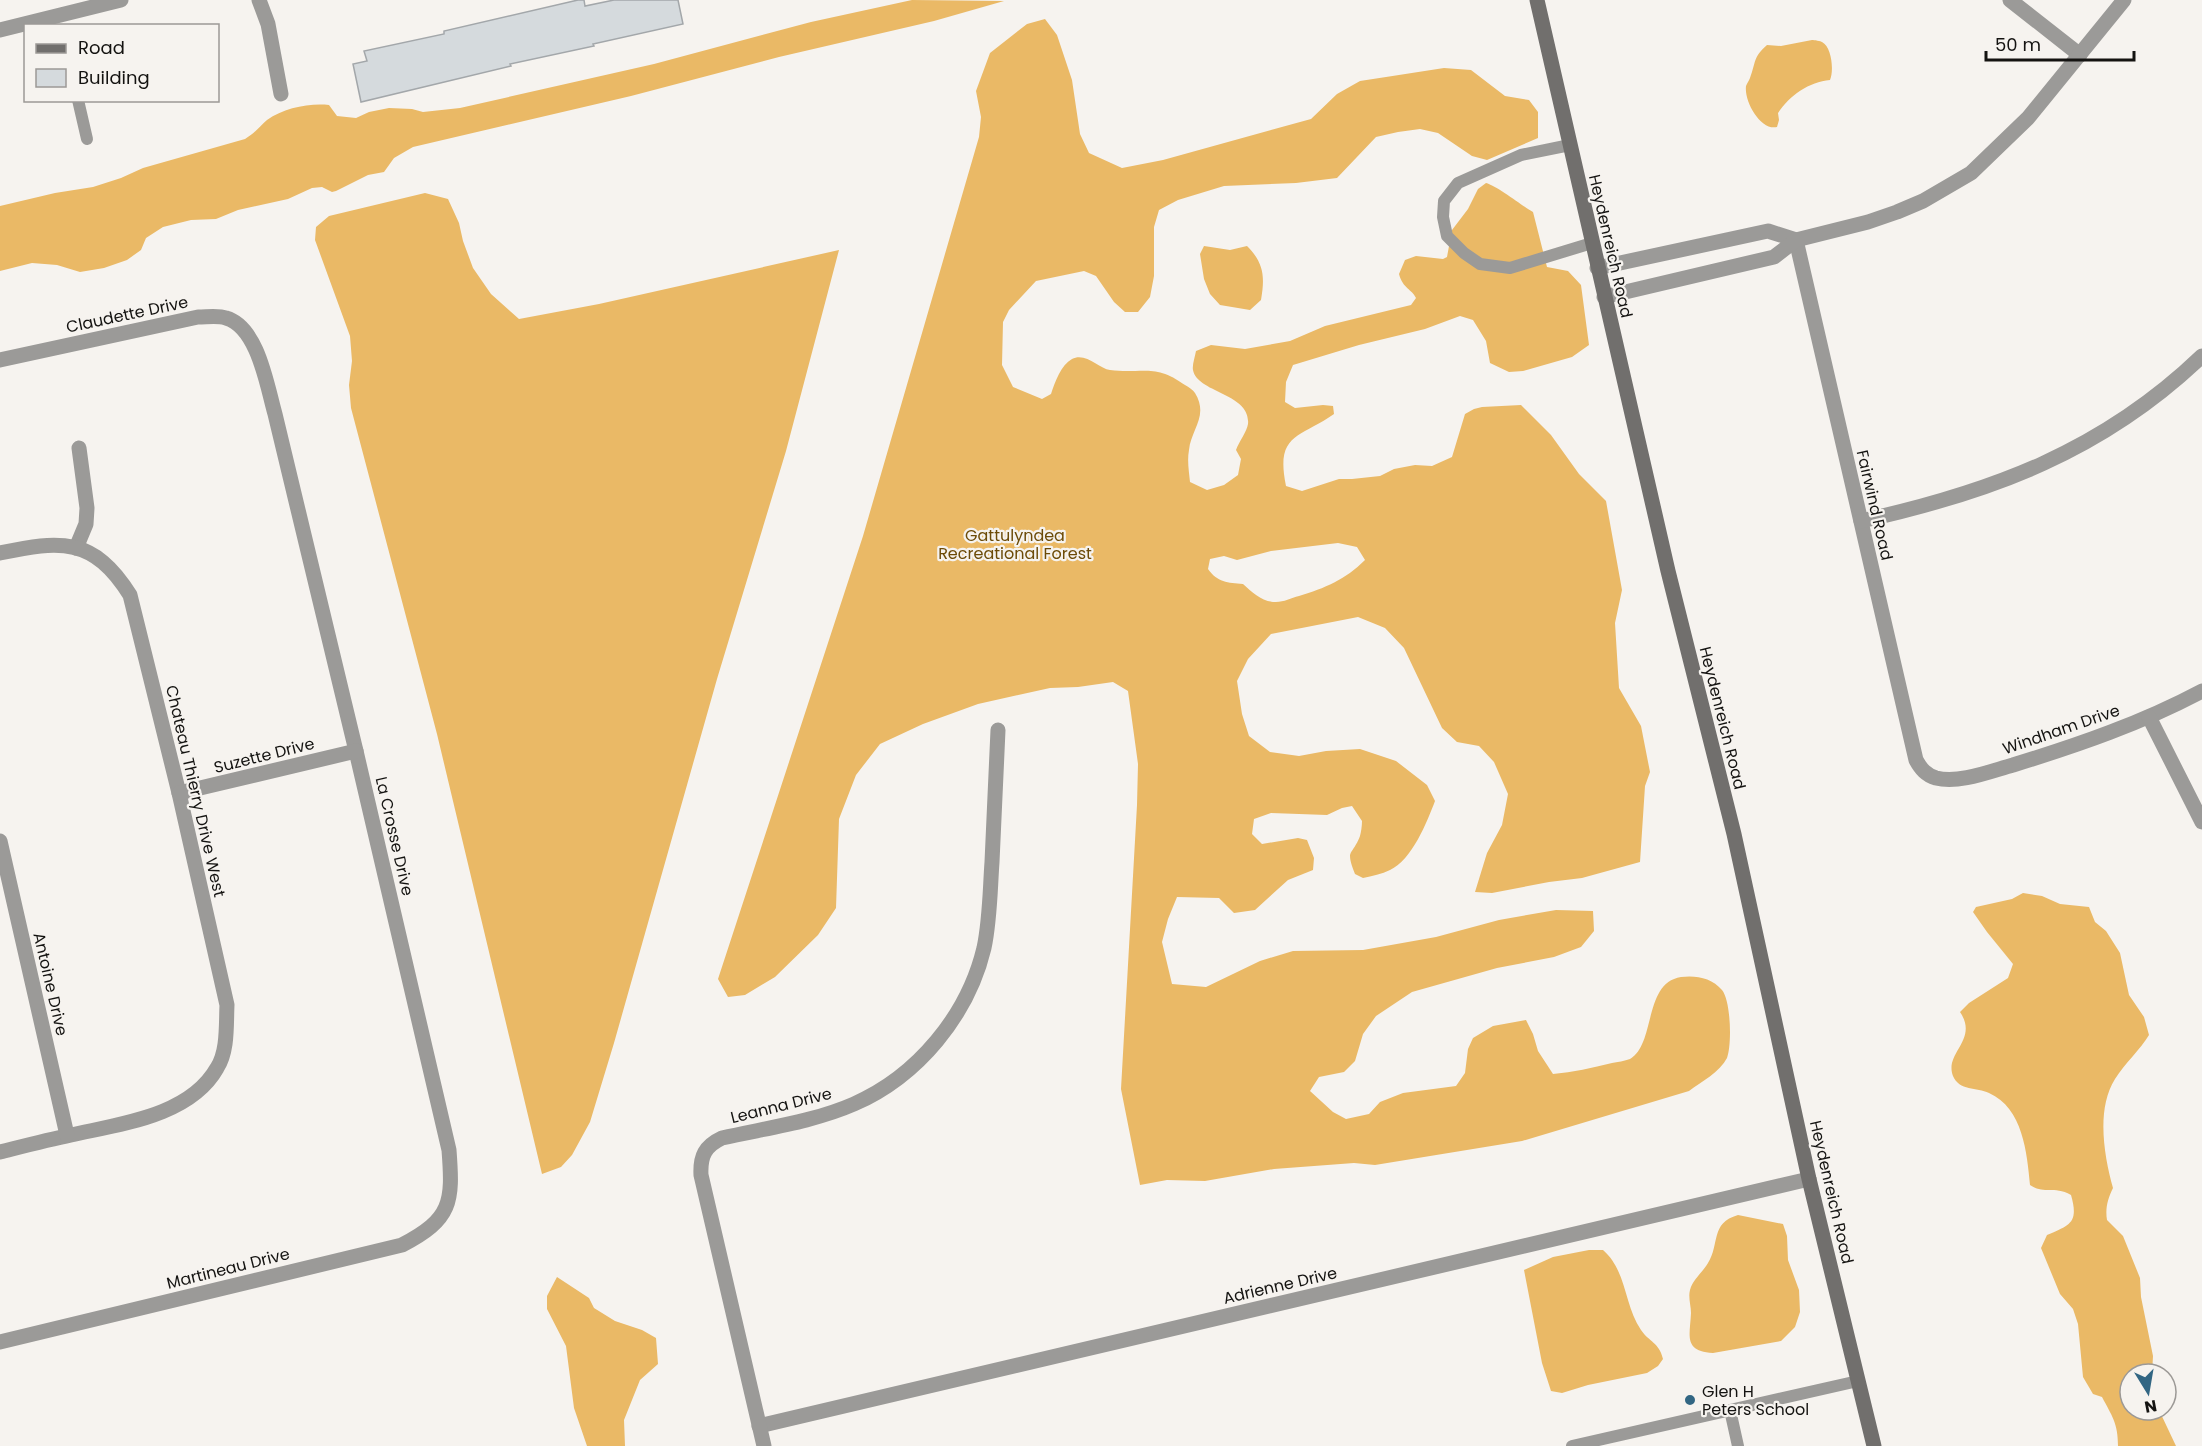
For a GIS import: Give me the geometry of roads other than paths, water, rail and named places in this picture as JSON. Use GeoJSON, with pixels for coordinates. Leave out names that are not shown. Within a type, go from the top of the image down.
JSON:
{"type":"FeatureCollection","features":[{"type":"Feature","properties":{"kind":"street"},"geometry":{"type":"LineString","coordinates":[[35,24],[58,20],[121,0]]}},
{"type":"Feature","properties":{"kind":"street"},"geometry":{"type":"LineString","coordinates":[[259,0],[268,24],[281,94]]}},
{"type":"Feature","properties":{"kind":"street","name":"Heydenreich Road"},"geometry":{"type":"LineString","coordinates":[[1537,0],[1668,571],[1734,834],[1809,1179],[1874,1446]]}},
{"type":"Feature","properties":{"kind":"street"},"geometry":{"type":"LineString","coordinates":[[2010,0],[2080,55]]}},
{"type":"Feature","properties":{"kind":"street"},"geometry":{"type":"LineString","coordinates":[[1604,297],[1774,258],[1796,240],[1897,213],[1950,187],[1971,172],[2015,132],[2124,0]]}},
{"type":"Feature","properties":{"kind":"street"},"geometry":{"type":"LineString","coordinates":[[0,30],[24,26]]}},
{"type":"Feature","properties":{"kind":"street"},"geometry":{"type":"LineString","coordinates":[[1597,268],[1768,231],[1796,240]]}},
{"type":"Feature","properties":{"kind":"street","name":"Fairwind Road"},"geometry":{"type":"LineString","coordinates":[[1796,240],[1916,760],[1927,774]]}},
{"type":"Feature","properties":{"kind":"street","name":"Claudette Drive"},"geometry":{"type":"LineString","coordinates":[[0,360],[198,317],[225,317],[237,322],[254,343],[291,480]]}},
{"type":"Feature","properties":{"kind":"street"},"geometry":{"type":"LineString","coordinates":[[1861,521],[1974,492],[2078,448],[2135,412],[2163,391],[2202,356]]}},
{"type":"Feature","properties":{"kind":"street"},"geometry":{"type":"LineString","coordinates":[[0,553],[34,546],[59,545],[76,548],[86,524],[87,508],[79,448]]}},
{"type":"Feature","properties":{"kind":"street","name":"La Crosse Drive"},"geometry":{"type":"LineString","coordinates":[[291,480],[449,1150],[452,1186],[448,1202]]}},
{"type":"Feature","properties":{"kind":"street","name":"Chateau Thierry Drive West"},"geometry":{"type":"LineString","coordinates":[[68,1136],[140,1119],[169,1109],[189,1098],[218,1068],[226,1032],[227,1005],[179,793],[130,595],[118,576],[105,562],[76,548]]}},
{"type":"Feature","properties":{"kind":"street","name":"Windham Drive"},"geometry":{"type":"LineString","coordinates":[[1927,774],[1944,779],[1980,774],[2072,746],[2149,717],[2202,691]]}},
{"type":"Feature","properties":{"kind":"street"},"geometry":{"type":"LineString","coordinates":[[2149,717],[2202,822]]}},
{"type":"Feature","properties":{"kind":"street","name":"Leanna Drive"},"geometry":{"type":"LineString","coordinates":[[764,1446],[700,1162],[704,1150],[712,1142],[722,1138],[802,1121],[854,1104],[878,1091],[911,1068],[926,1054],[947,1026],[973,980],[984,946],[989,907],[998,730]]}},
{"type":"Feature","properties":{"kind":"street","name":"Suzette Drive"},"geometry":{"type":"LineString","coordinates":[[179,793],[356,751]]}},
{"type":"Feature","properties":{"kind":"street","name":"Antoine Drive"},"geometry":{"type":"LineString","coordinates":[[0,842],[68,1136]]}},
{"type":"Feature","properties":{"kind":"street"},"geometry":{"type":"LineString","coordinates":[[0,1152],[68,1136]]}},
{"type":"Feature","properties":{"kind":"street","name":"Adrienne Drive"},"geometry":{"type":"LineString","coordinates":[[759,1426],[1809,1179]]}},
{"type":"Feature","properties":{"kind":"street","name":"Martineau Drive"},"geometry":{"type":"LineString","coordinates":[[0,1342],[402,1245],[419,1236],[438,1221],[448,1202]]}},
{"type":"Feature","properties":{"kind":"lane"},"geometry":{"type":"LineString","coordinates":[[78,102],[87,139]]}},
{"type":"Feature","properties":{"kind":"lane"},"geometry":{"type":"LineString","coordinates":[[1570,145],[1521,155],[1458,183],[1444,201],[1443,218],[1447,236],[1464,254],[1480,264],[1510,268],[1592,243]]}},
{"type":"Feature","properties":{"kind":"lane"},"geometry":{"type":"LineString","coordinates":[[1574,1446],[1858,1381]]}},
{"type":"Feature","properties":{"kind":"lane"},"geometry":{"type":"LineString","coordinates":[[1730,1410],[1738,1446]]}},
{"type":"Feature","properties":{"kind":"place","name":"Glen H Peters School"},"geometry":{"type":"Point","coordinates":[1690,1400]}},
{"type":"Feature","properties":{"kind":"park label","name":"Gattulyndea Recreational Forest"},"geometry":{"type":"Point","coordinates":[1015,544]}}]}
